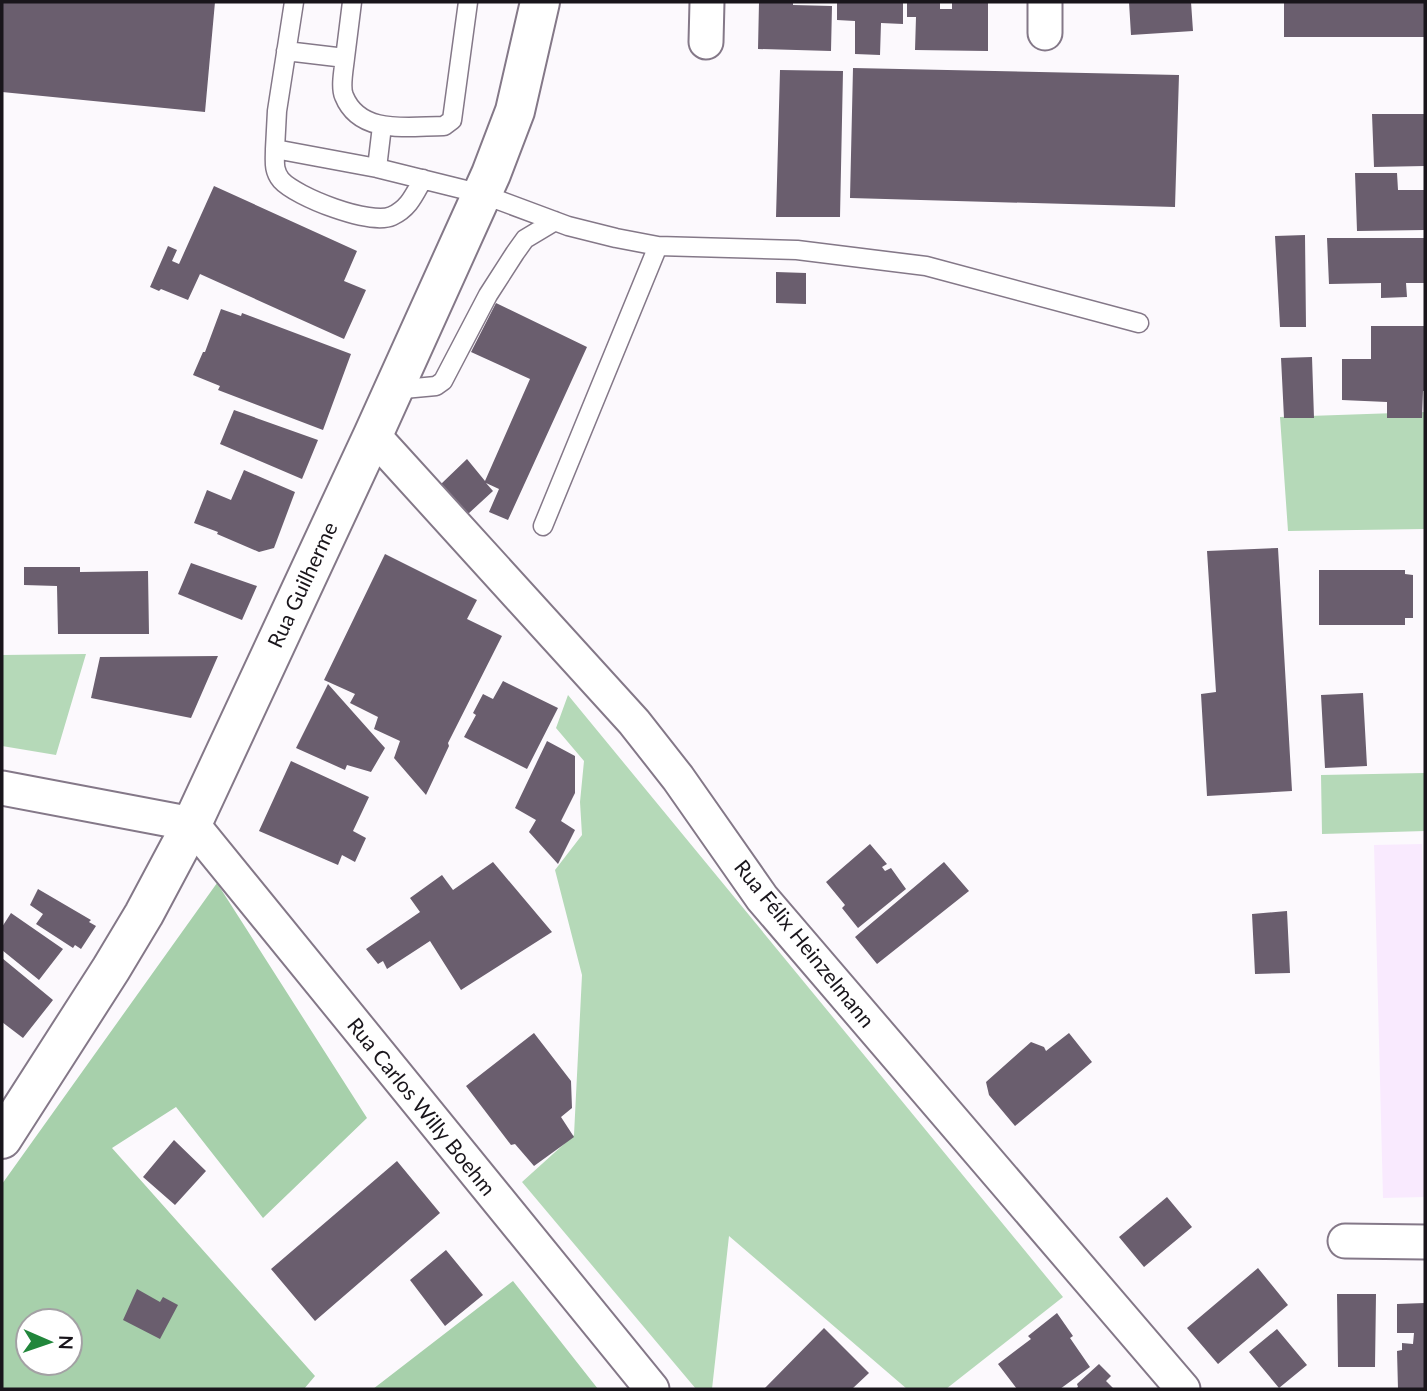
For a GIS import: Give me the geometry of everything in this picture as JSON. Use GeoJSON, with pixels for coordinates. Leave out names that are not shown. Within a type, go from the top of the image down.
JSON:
{"type":"FeatureCollection","features":[{"type":"Feature","properties":{"kind":"main road","name":"Rua Guilherme"},"geometry":{"type":"LineString","coordinates":[[2,1139],[111,969],[192,824],[482,194],[515,111],[540,2]]}},
{"type":"Feature","properties":{"kind":"street"},"geometry":{"type":"LineString","coordinates":[[706,42],[707,2]]}},
{"type":"Feature","properties":{"kind":"street","name":"Rua Félix Heinzelmann"},"geometry":{"type":"LineString","coordinates":[[373,435],[634,722],[694,800],[762,898],[1182,1389]]}},
{"type":"Feature","properties":{"kind":"street"},"geometry":{"type":"LineString","coordinates":[[2,788],[192,824]]}},
{"type":"Feature","properties":{"kind":"street","name":"Rua Carlos Willy Boehm"},"geometry":{"type":"LineString","coordinates":[[192,824],[652,1389]]}},
{"type":"Feature","properties":{"kind":"street"},"geometry":{"type":"LineString","coordinates":[[1345,1241],[1425,1242]]}},
{"type":"Feature","properties":{"kind":"lane"},"geometry":{"type":"LineString","coordinates":[[294,2],[277,111],[274,167],[282,180],[292,189],[332,208],[368,219],[390,218],[408,206],[423,180]]}},
{"type":"Feature","properties":{"kind":"lane"},"geometry":{"type":"LineString","coordinates":[[352,2],[343,95],[360,118],[382,126],[444,126],[452,120],[468,2]]}},
{"type":"Feature","properties":{"kind":"lane"},"geometry":{"type":"LineString","coordinates":[[286,51],[345,58]]}},
{"type":"Feature","properties":{"kind":"lane"},"geometry":{"type":"LineString","coordinates":[[377,169],[382,126]]}},
{"type":"Feature","properties":{"kind":"lane"},"geometry":{"type":"LineString","coordinates":[[275,149],[377,169],[482,194],[555,221],[616,238],[658,246],[797,250],[926,266],[1139,323]]}},
{"type":"Feature","properties":{"kind":"lane"},"geometry":{"type":"LineString","coordinates":[[393,390],[436,386],[443,381],[488,295],[515,253],[525,239],[555,221]]}},
{"type":"Feature","properties":{"kind":"lane"},"geometry":{"type":"LineString","coordinates":[[543,526],[658,246]]}},
{"type":"Feature","properties":{"kind":"shaded area"},"geometry":{"type":"Polygon","coordinates":[[[1422,844],[1425,1197],[1383,1198],[1374,845],[1422,844]]]}},
{"type":"Feature","properties":{"kind":"green space"},"geometry":{"type":"Polygon","coordinates":[[[1425,412],[1425,529],[1288,531],[1280,417],[1425,412]]]}},
{"type":"Feature","properties":{"kind":"green space"},"geometry":{"type":"Polygon","coordinates":[[[86,654],[56,755],[2,746],[2,655],[86,654]]]}},
{"type":"Feature","properties":{"kind":"green space"},"geometry":{"type":"Polygon","coordinates":[[[568,695],[1063,1297],[946,1389],[907,1389],[729,1236],[712,1389],[696,1389],[522,1182],[574,1135],[582,975],[555,870],[582,835],[580,802],[584,761],[556,728],[568,695]]]}},
{"type":"Feature","properties":{"kind":"green space"},"geometry":{"type":"Polygon","coordinates":[[[1425,773],[1425,831],[1322,834],[1321,775],[1425,773]]]}},
{"type":"Feature","properties":{"kind":"green space"},"geometry":{"type":"Polygon","coordinates":[[[217,883],[367,1118],[263,1218],[176,1107],[112,1148],[315,1376],[304,1389],[2,1389],[2,1184],[217,883]]]}},
{"type":"Feature","properties":{"kind":"green space"},"geometry":{"type":"Polygon","coordinates":[[[513,1281],[598,1389],[373,1389],[513,1281]]]}},
{"type":"Feature","properties":{"kind":"building"},"geometry":{"type":"Polygon","coordinates":[[[2,2],[215,2],[205,112],[2,92],[2,2]]]}},
{"type":"Feature","properties":{"kind":"building"},"geometry":{"type":"Polygon","coordinates":[[[759,2],[832,6],[831,51],[758,49],[759,2]]]}},
{"type":"Feature","properties":{"kind":"building"},"geometry":{"type":"Polygon","coordinates":[[[837,2],[903,2],[903,24],[881,23],[880,55],[855,54],[855,21],[837,20],[837,2]]]}},
{"type":"Feature","properties":{"kind":"building"},"geometry":{"type":"Polygon","coordinates":[[[907,2],[940,2],[940,9],[952,9],[952,2],[988,2],[988,51],[915,50],[916,17],[907,17],[907,2]]]}},
{"type":"Feature","properties":{"kind":"building"},"geometry":{"type":"Polygon","coordinates":[[[1129,2],[1191,2],[1193,31],[1131,35],[1129,2]]]}},
{"type":"Feature","properties":{"kind":"building"},"geometry":{"type":"Polygon","coordinates":[[[1284,2],[1425,2],[1425,37],[1284,37],[1284,2]]]}},
{"type":"Feature","properties":{"kind":"building"},"geometry":{"type":"Polygon","coordinates":[[[853,68],[1179,75],[1175,207],[850,198],[853,68]]]}},
{"type":"Feature","properties":{"kind":"building"},"geometry":{"type":"Polygon","coordinates":[[[780,70],[843,71],[840,217],[776,217],[780,70]]]}},
{"type":"Feature","properties":{"kind":"building"},"geometry":{"type":"Polygon","coordinates":[[[1372,114],[1425,114],[1425,166],[1374,167],[1372,114]]]}},
{"type":"Feature","properties":{"kind":"building"},"geometry":{"type":"Polygon","coordinates":[[[1355,173],[1397,173],[1398,190],[1425,190],[1425,230],[1357,231],[1355,173]]]}},
{"type":"Feature","properties":{"kind":"building"},"geometry":{"type":"Polygon","coordinates":[[[214,186],[357,251],[344,281],[366,290],[344,339],[200,274],[188,300],[150,287],[168,246],[177,250],[172,261],[179,264],[214,186]]]}},
{"type":"Feature","properties":{"kind":"building"},"geometry":{"type":"Polygon","coordinates":[[[1305,235],[1306,327],[1280,327],[1275,236],[1305,235]]]}},
{"type":"Feature","properties":{"kind":"building"},"geometry":{"type":"Polygon","coordinates":[[[1327,238],[1425,238],[1425,283],[1406,283],[1407,297],[1381,298],[1381,283],[1329,284],[1327,238]]]}},
{"type":"Feature","properties":{"kind":"building"},"geometry":{"type":"Polygon","coordinates":[[[776,272],[806,273],[806,304],[776,303],[776,272]]]}},
{"type":"Feature","properties":{"kind":"building"},"geometry":{"type":"Polygon","coordinates":[[[496,303],[587,347],[508,520],[489,512],[499,489],[486,483],[493,491],[468,514],[441,484],[467,459],[485,481],[530,379],[471,352],[496,303]]]}},
{"type":"Feature","properties":{"kind":"building"},"geometry":{"type":"Polygon","coordinates":[[[221,309],[241,316],[242,313],[351,354],[323,430],[218,390],[220,386],[193,375],[221,309]]]}},
{"type":"Feature","properties":{"kind":"building"},"geometry":{"type":"Polygon","coordinates":[[[1371,326],[1425,326],[1425,391],[1422,418],[1387,418],[1387,402],[1342,400],[1342,359],[1371,359],[1371,326]]]}},
{"type":"Feature","properties":{"kind":"building"},"geometry":{"type":"Polygon","coordinates":[[[1312,357],[1314,418],[1284,418],[1281,358],[1312,357]]]}},
{"type":"Feature","properties":{"kind":"building"},"geometry":{"type":"Polygon","coordinates":[[[234,410],[318,440],[302,479],[220,444],[234,410]]]}},
{"type":"Feature","properties":{"kind":"building"},"geometry":{"type":"Polygon","coordinates":[[[244,470],[295,492],[274,548],[259,552],[194,523],[207,490],[231,500],[244,470]]]}},
{"type":"Feature","properties":{"kind":"building"},"geometry":{"type":"Polygon","coordinates":[[[1278,548],[1292,791],[1207,796],[1201,694],[1216,692],[1207,551],[1278,548]]]}},
{"type":"Feature","properties":{"kind":"building"},"geometry":{"type":"Polygon","coordinates":[[[385,554],[477,600],[467,619],[502,636],[448,743],[426,795],[394,758],[400,741],[374,729],[378,717],[350,703],[355,694],[324,680],[385,554]]]}},
{"type":"Feature","properties":{"kind":"building"},"geometry":{"type":"Polygon","coordinates":[[[191,563],[257,586],[242,620],[178,594],[191,563]]]}},
{"type":"Feature","properties":{"kind":"building"},"geometry":{"type":"Polygon","coordinates":[[[24,567],[80,567],[80,572],[148,571],[149,634],[58,634],[57,586],[24,585],[24,567]]]}},
{"type":"Feature","properties":{"kind":"building"},"geometry":{"type":"Polygon","coordinates":[[[1319,570],[1405,570],[1405,574],[1413,575],[1413,618],[1405,618],[1405,625],[1319,625],[1319,570]]]}},
{"type":"Feature","properties":{"kind":"building"},"geometry":{"type":"Polygon","coordinates":[[[218,656],[191,718],[91,698],[100,657],[218,656]]]}},
{"type":"Feature","properties":{"kind":"building"},"geometry":{"type":"Polygon","coordinates":[[[503,681],[558,708],[527,769],[464,737],[483,694],[493,699],[503,681]]]}},
{"type":"Feature","properties":{"kind":"building"},"geometry":{"type":"Polygon","coordinates":[[[328,684],[385,748],[371,772],[347,765],[345,770],[296,748],[328,684]]]}},
{"type":"Feature","properties":{"kind":"building"},"geometry":{"type":"Polygon","coordinates":[[[1363,693],[1367,766],[1325,768],[1321,695],[1363,693]]]}},
{"type":"Feature","properties":{"kind":"building"},"geometry":{"type":"Polygon","coordinates":[[[547,741],[575,756],[575,793],[561,821],[575,830],[558,864],[529,832],[536,820],[515,808],[547,741]]]}},
{"type":"Feature","properties":{"kind":"building"},"geometry":{"type":"Polygon","coordinates":[[[291,761],[369,797],[353,831],[366,838],[355,862],[342,855],[338,865],[259,831],[291,761]]]}},
{"type":"Feature","properties":{"kind":"building"},"geometry":{"type":"Polygon","coordinates":[[[870,844],[887,864],[882,867],[885,871],[891,868],[906,889],[858,928],[842,908],[845,905],[826,882],[870,844]]]}},
{"type":"Feature","properties":{"kind":"building"},"geometry":{"type":"Polygon","coordinates":[[[493,862],[552,932],[461,990],[430,941],[387,969],[383,961],[378,964],[366,949],[420,912],[410,898],[442,875],[453,890],[493,862]]]}},
{"type":"Feature","properties":{"kind":"building"},"geometry":{"type":"Polygon","coordinates":[[[944,862],[969,891],[877,964],[855,937],[944,862]]]}},
{"type":"Feature","properties":{"kind":"building"},"geometry":{"type":"Polygon","coordinates":[[[38,889],[91,920],[89,922],[96,926],[81,949],[75,945],[73,948],[36,924],[43,914],[30,905],[38,889]]]}},
{"type":"Feature","properties":{"kind":"building"},"geometry":{"type":"Polygon","coordinates":[[[1287,911],[1290,973],[1255,974],[1252,914],[1287,911]]]}},
{"type":"Feature","properties":{"kind":"building"},"geometry":{"type":"Polygon","coordinates":[[[11,913],[63,949],[39,980],[2,950],[2,927],[11,913]]]}},
{"type":"Feature","properties":{"kind":"building"},"geometry":{"type":"Polygon","coordinates":[[[2,958],[53,1000],[23,1038],[2,1022],[2,958]]]}},
{"type":"Feature","properties":{"kind":"building"},"geometry":{"type":"Polygon","coordinates":[[[534,1033],[571,1081],[572,1108],[561,1117],[574,1137],[534,1166],[515,1144],[511,1145],[466,1086],[534,1033]]]}},
{"type":"Feature","properties":{"kind":"building"},"geometry":{"type":"Polygon","coordinates":[[[1069,1033],[1092,1062],[1015,1126],[989,1095],[986,1082],[1031,1042],[1044,1047],[1046,1051],[1069,1033]]]}},
{"type":"Feature","properties":{"kind":"building"},"geometry":{"type":"Polygon","coordinates":[[[174,1140],[206,1171],[175,1205],[143,1177],[174,1140]]]}},
{"type":"Feature","properties":{"kind":"building"},"geometry":{"type":"Polygon","coordinates":[[[397,1161],[440,1213],[315,1321],[271,1269],[397,1161]]]}},
{"type":"Feature","properties":{"kind":"building"},"geometry":{"type":"Polygon","coordinates":[[[1167,1197],[1192,1227],[1144,1267],[1119,1237],[1167,1197]]]}},
{"type":"Feature","properties":{"kind":"building"},"geometry":{"type":"Polygon","coordinates":[[[446,1250],[483,1295],[445,1326],[410,1280],[446,1250]]]}},
{"type":"Feature","properties":{"kind":"building"},"geometry":{"type":"Polygon","coordinates":[[[1258,1268],[1288,1305],[1218,1364],[1187,1328],[1258,1268]]]}},
{"type":"Feature","properties":{"kind":"building"},"geometry":{"type":"Polygon","coordinates":[[[137,1289],[160,1302],[163,1297],[178,1305],[160,1339],[123,1320],[137,1289]]]}},
{"type":"Feature","properties":{"kind":"building"},"geometry":{"type":"Polygon","coordinates":[[[1337,1294],[1376,1294],[1375,1367],[1338,1367],[1337,1294]]]}},
{"type":"Feature","properties":{"kind":"building"},"geometry":{"type":"Polygon","coordinates":[[[1425,1303],[1425,1389],[1398,1389],[1397,1351],[1402,1350],[1402,1343],[1413,1344],[1414,1333],[1397,1333],[1397,1304],[1425,1303]]]}},
{"type":"Feature","properties":{"kind":"building"},"geometry":{"type":"Polygon","coordinates":[[[1057,1313],[1090,1367],[1060,1389],[1017,1389],[998,1364],[1031,1339],[1028,1336],[1057,1313]]]}},
{"type":"Feature","properties":{"kind":"building"},"geometry":{"type":"Polygon","coordinates":[[[824,1328],[869,1373],[852,1389],[764,1389],[824,1328]]]}},
{"type":"Feature","properties":{"kind":"building"},"geometry":{"type":"Polygon","coordinates":[[[1277,1329],[1307,1365],[1279,1388],[1249,1352],[1277,1329]]]}},
{"type":"Feature","properties":{"kind":"building"},"geometry":{"type":"Polygon","coordinates":[[[1099,1364],[1111,1376],[1106,1381],[1114,1389],[1075,1389],[1077,1384],[1099,1364]]]}}]}
